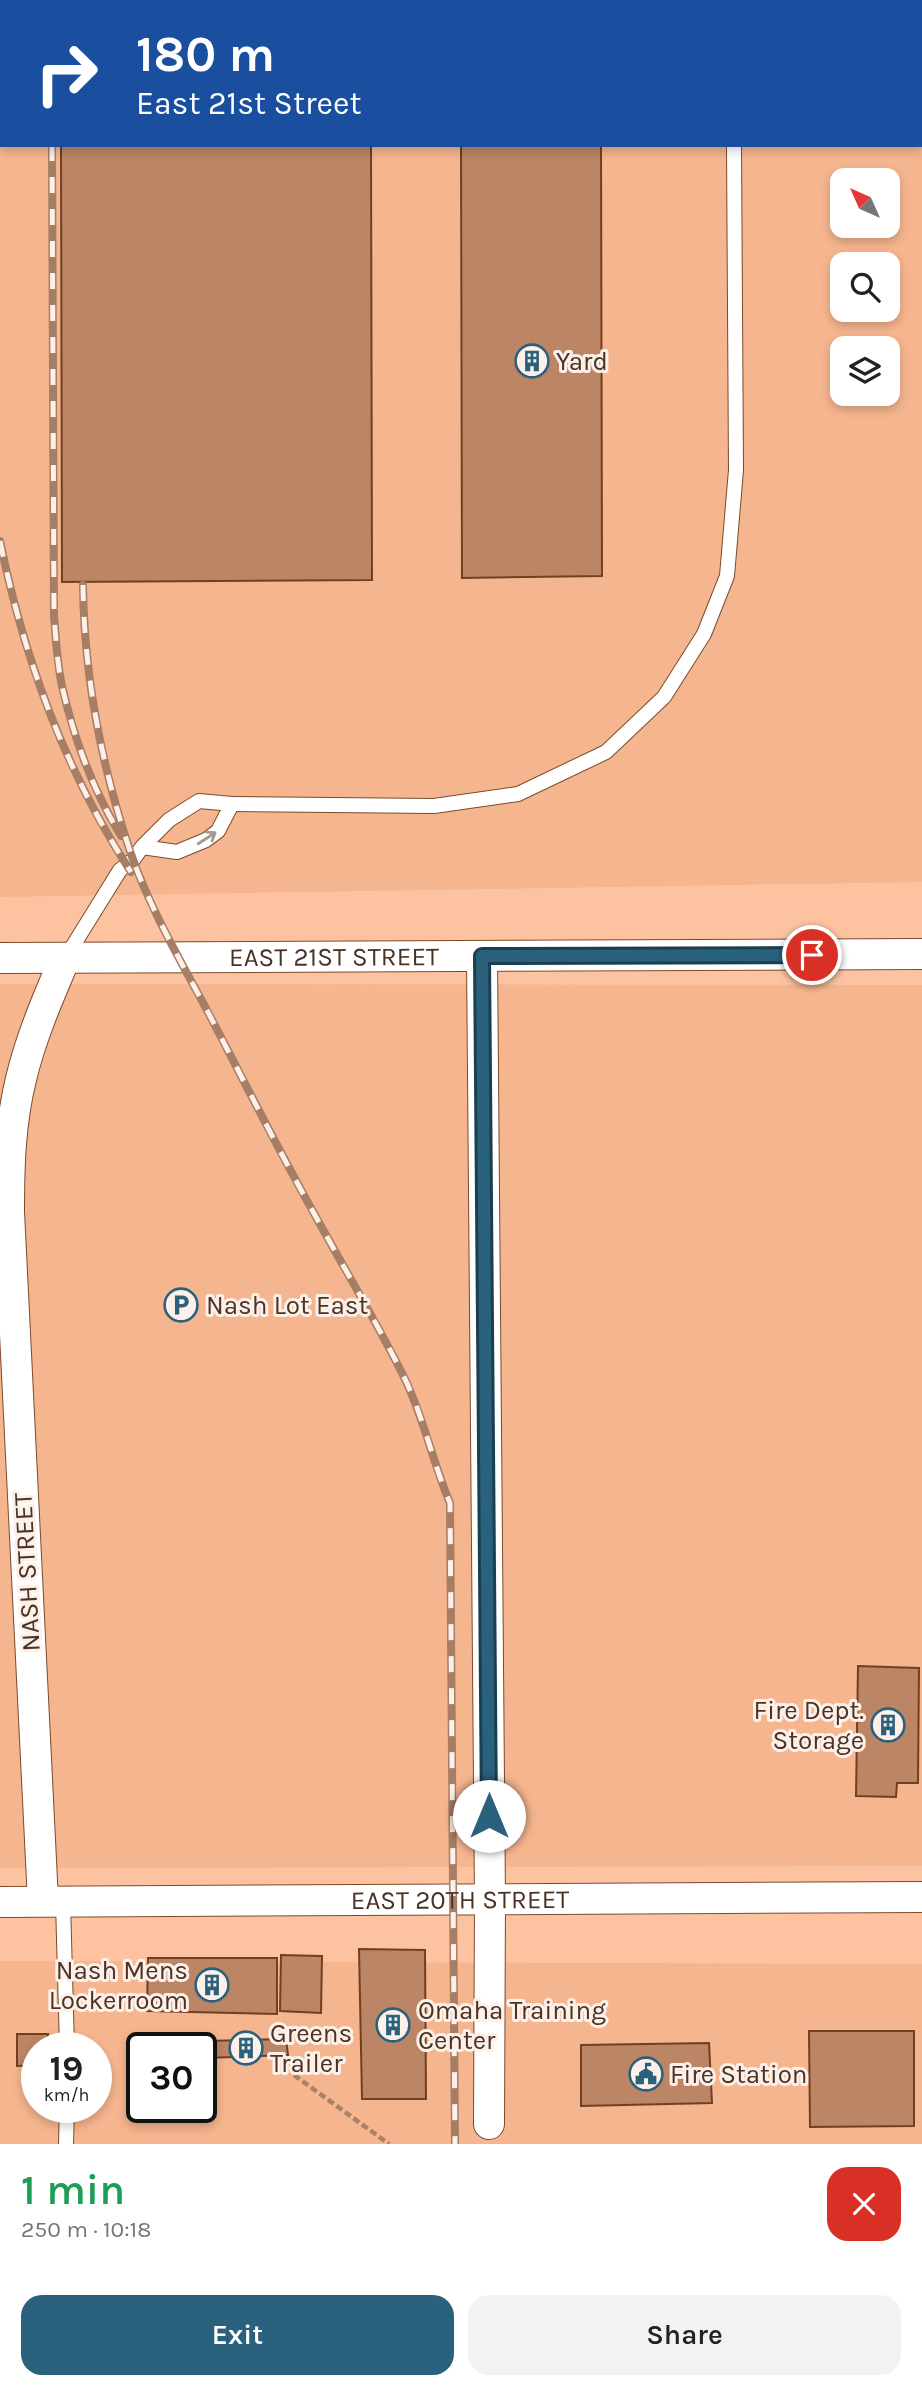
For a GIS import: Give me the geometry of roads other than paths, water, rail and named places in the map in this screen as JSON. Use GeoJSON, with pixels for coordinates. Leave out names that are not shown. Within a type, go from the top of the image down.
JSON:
{"type":"FeatureCollection","features":[{"type":"Feature","properties":{"kind":"street","name":"EAST 21ST STREET"},"geometry":{"type":"LineString","coordinates":[[0,958],[922,954]]}},
{"type":"Feature","properties":{"kind":"street"},"geometry":{"type":"LineString","coordinates":[[482,956],[490,1900],[489,2124]]}},
{"type":"Feature","properties":{"kind":"street","name":"NASH STREET"},"geometry":{"type":"LineString","coordinates":[[53,1901],[10,1240],[9,1151],[20,1081],[31,1044],[65,958]]}},
{"type":"Feature","properties":{"kind":"street","name":"EAST 20TH STREET"},"geometry":{"type":"LineString","coordinates":[[0,1902],[922,1897]]}},
{"type":"Feature","properties":{"kind":"lane"},"geometry":{"type":"LineString","coordinates":[[65,958],[120,870],[133,860],[169,820],[199,802],[434,806],[518,794],[606,752],[664,697],[704,634],[727,576],[736,470],[734,147]]}},
{"type":"Feature","properties":{"kind":"lane"},"geometry":{"type":"LineString","coordinates":[[142,847],[177,852],[206,841],[218,831],[232,804]]}},
{"type":"Feature","properties":{"kind":"lane"},"geometry":{"type":"LineString","coordinates":[[53,1901],[65,2032]]}},
{"type":"Feature","properties":{"kind":"lane"},"geometry":{"type":"LineString","coordinates":[[66,2144],[67,2123]]}},
{"type":"Feature","properties":{"kind":"railway"},"geometry":{"type":"LineString","coordinates":[[52,147],[54,616],[57,651],[72,725],[93,782],[121,836]]}},
{"type":"Feature","properties":{"kind":"railway"},"geometry":{"type":"LineString","coordinates":[[0,541],[21,628],[50,713],[86,794],[131,872]]}},
{"type":"Feature","properties":{"kind":"railway"},"geometry":{"type":"LineString","coordinates":[[83,585],[87,653],[103,755],[139,875],[168,937],[275,1142],[403,1375],[417,1407],[450,1503],[455,2144]]}},
{"type":"Feature","properties":{"kind":"place","name":"Yard"},"geometry":{"type":"Point","coordinates":[532,361]}},
{"type":"Feature","properties":{"kind":"place","name":"Nash Lot East"},"geometry":{"type":"Point","coordinates":[181,1305]}},
{"type":"Feature","properties":{"kind":"place","name":"Fire Dept. Storage"},"geometry":{"type":"Point","coordinates":[888,1725]}},
{"type":"Feature","properties":{"kind":"place","name":"Nash Mens Lockerroom"},"geometry":{"type":"Point","coordinates":[212,1985]}},
{"type":"Feature","properties":{"kind":"place","name":"Omaha Training Center"},"geometry":{"type":"Point","coordinates":[393,2025]}},
{"type":"Feature","properties":{"kind":"place","name":"Greens Trailer"},"geometry":{"type":"Point","coordinates":[246,2048]}},
{"type":"Feature","properties":{"kind":"place","name":"Fire Station"},"geometry":{"type":"Point","coordinates":[646,2074]}}]}
